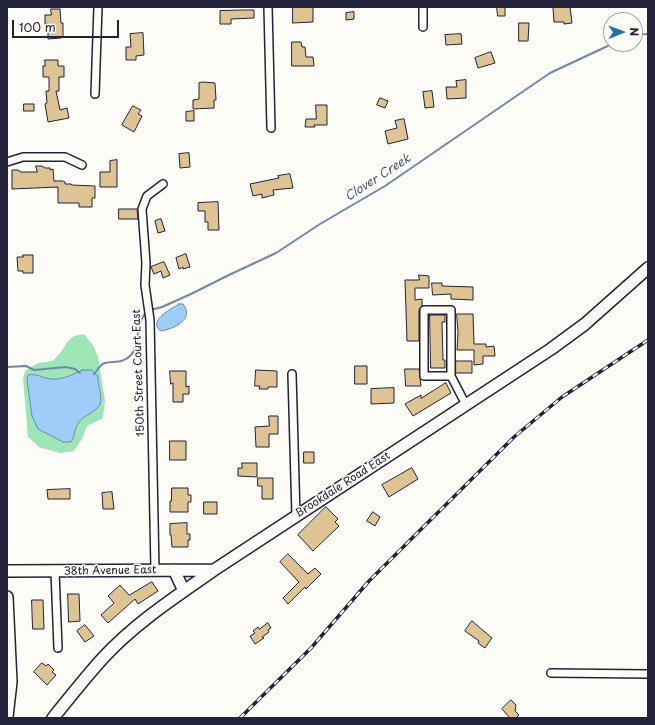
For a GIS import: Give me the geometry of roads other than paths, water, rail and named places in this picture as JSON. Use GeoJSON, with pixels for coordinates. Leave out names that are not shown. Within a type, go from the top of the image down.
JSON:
{"type":"FeatureCollection","features":[{"type":"Feature","properties":{"kind":"main road","name":"Brookdale Road East"},"geometry":{"type":"LineString","coordinates":[[53,718],[102,659],[147,618],[214,570],[523,369],[574,333],[648,268]]}},
{"type":"Feature","properties":{"kind":"main road"},"geometry":{"type":"LineString","coordinates":[[174,570],[184,591]]}},
{"type":"Feature","properties":{"kind":"main road","name":"38th Avenue East"},"geometry":{"type":"LineString","coordinates":[[7,571],[214,570]]}},
{"type":"Feature","properties":{"kind":"main road"},"geometry":{"type":"LineString","coordinates":[[7,597],[11,682],[7,717]]}},
{"type":"Feature","properties":{"kind":"street"},"geometry":{"type":"LineString","coordinates":[[95,94],[98,7]]}},
{"type":"Feature","properties":{"kind":"street"},"geometry":{"type":"LineString","coordinates":[[268,7],[271,128]]}},
{"type":"Feature","properties":{"kind":"street"},"geometry":{"type":"LineString","coordinates":[[423,7],[423,28]]}},
{"type":"Feature","properties":{"kind":"street"},"geometry":{"type":"LineString","coordinates":[[7,162],[23,157],[65,158],[82,165]]}},
{"type":"Feature","properties":{"kind":"street","name":"150th Street Court East"},"geometry":{"type":"LineString","coordinates":[[155,570],[150,320],[145,286],[146,263],[142,209],[147,196],[162,184]]}},
{"type":"Feature","properties":{"kind":"street"},"geometry":{"type":"LineString","coordinates":[[451,376],[424,376],[424,310],[451,310],[451,376],[466,405]]}},
{"type":"Feature","properties":{"kind":"street"},"geometry":{"type":"LineString","coordinates":[[292,374],[296,516]]}},
{"type":"Feature","properties":{"kind":"street"},"geometry":{"type":"LineString","coordinates":[[55,571],[58,648]]}},
{"type":"Feature","properties":{"kind":"street"},"geometry":{"type":"LineString","coordinates":[[551,672],[648,674]]}},
{"type":"Feature","properties":{"kind":"water"},"geometry":{"type":"Polygon","coordinates":[[[179,304],[183,304],[186,309],[185,319],[177,326],[161,331],[157,327],[158,319],[179,304]]]}},
{"type":"Feature","properties":{"kind":"water"},"geometry":{"type":"Polygon","coordinates":[[[83,370],[91,370],[98,376],[101,401],[96,409],[79,422],[71,442],[63,442],[38,429],[32,416],[27,380],[28,375],[35,375],[49,379],[60,379],[83,370]]]}},
{"type":"Feature","properties":{"kind":"waterway","name":"Clover Creek"},"geometry":{"type":"LineString","coordinates":[[643,34],[648,34]]}},
{"type":"Feature","properties":{"kind":"waterway","name":"Clover Creek"},"geometry":{"type":"LineString","coordinates":[[150,310],[162,307],[191,294],[276,253],[320,224],[385,186],[550,73],[603,48]]}},
{"type":"Feature","properties":{"kind":"waterway"},"geometry":{"type":"LineString","coordinates":[[94,374],[103,364],[122,361],[131,355],[136,345],[140,323],[146,311]]}},
{"type":"Feature","properties":{"kind":"waterway"},"geometry":{"type":"LineString","coordinates":[[7,367],[26,366],[34,370],[66,367],[75,369],[80,373]]}},
{"type":"Feature","properties":{"kind":"railway"},"geometry":{"type":"LineString","coordinates":[[240,718],[311,648],[369,581],[514,437],[562,397],[648,340]]}}]}
